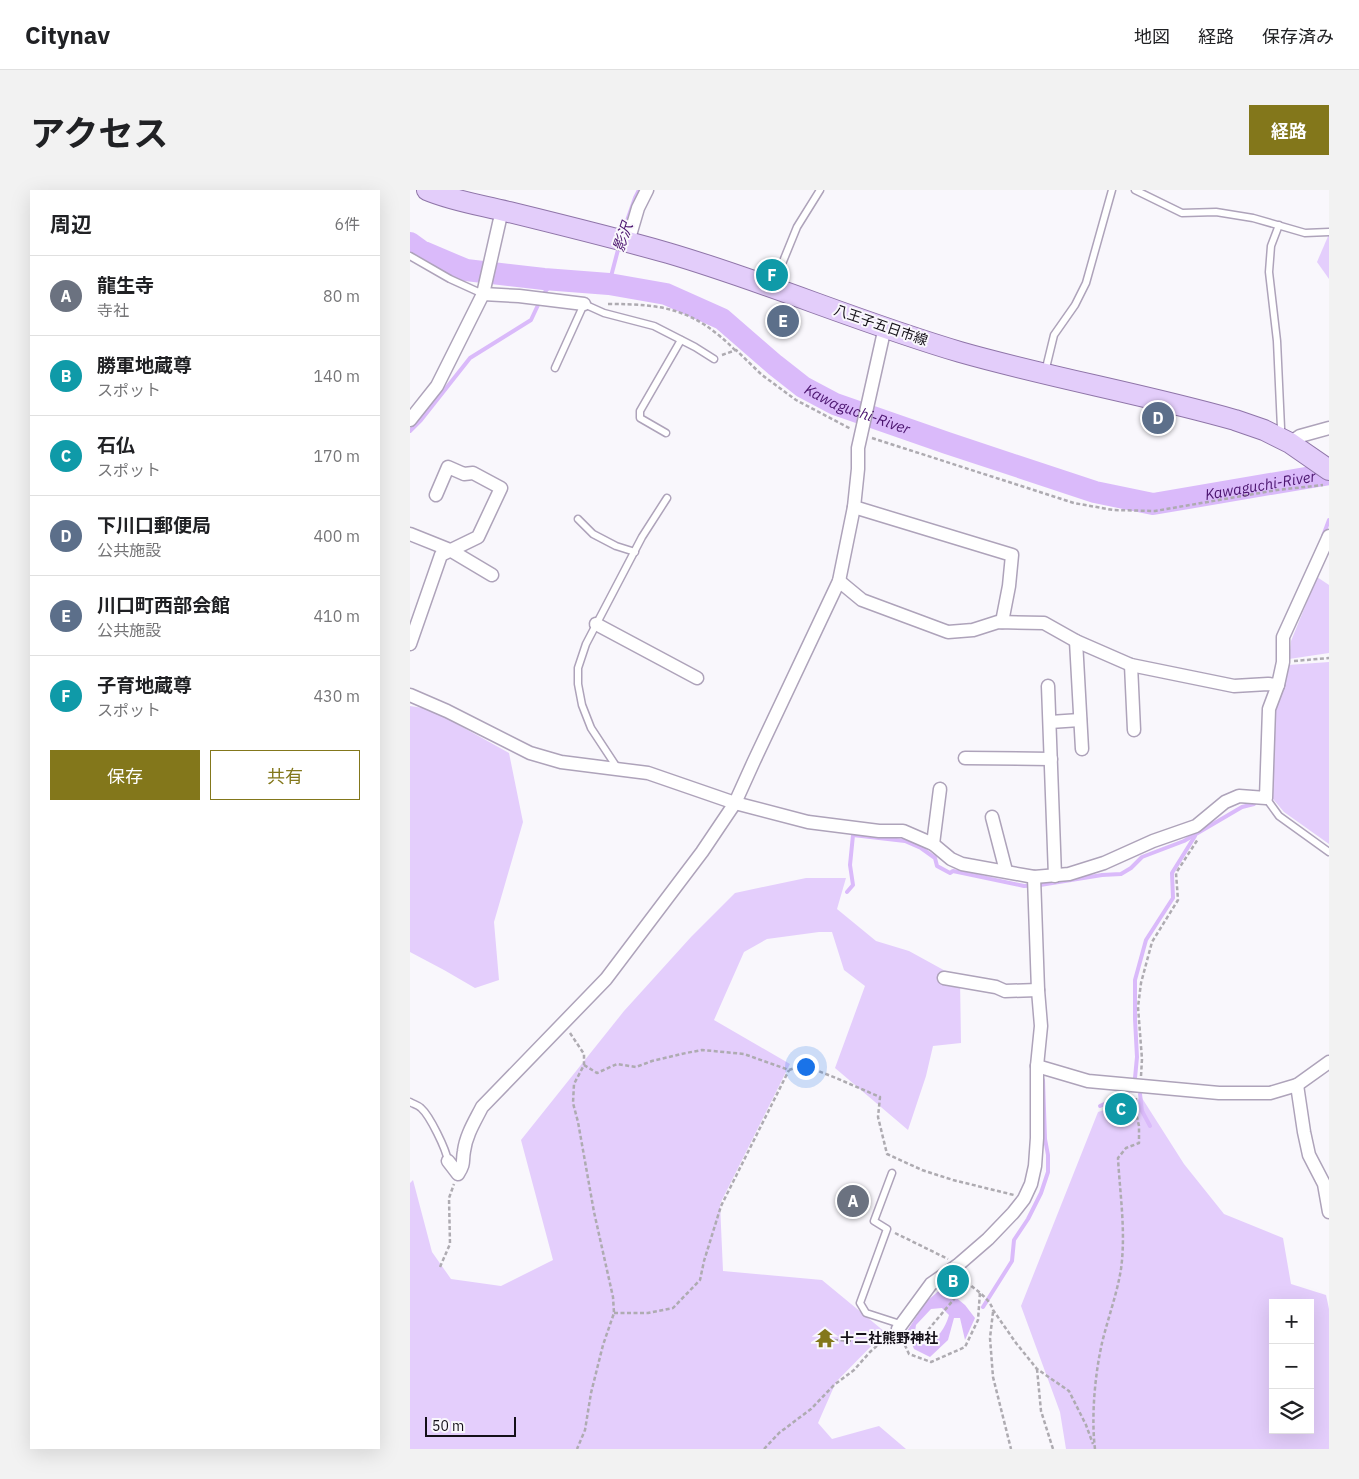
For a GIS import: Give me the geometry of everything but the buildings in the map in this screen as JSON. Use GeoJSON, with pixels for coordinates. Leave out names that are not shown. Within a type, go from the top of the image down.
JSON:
{"type":"FeatureCollection","features":[{"type":"Feature","properties":{"kind":"main road","name":"八王子五日市線"},"geometry":{"type":"LineString","coordinates":[[427,190],[468,203],[622,240],[701,262],[961,352],[1223,417],[1255,427],[1289,443],[1329,470]]}},
{"type":"Feature","properties":{"kind":"street"},"geometry":{"type":"LineString","coordinates":[[622,240],[648,190]]}},
{"type":"Feature","properties":{"kind":"street"},"geometry":{"type":"LineString","coordinates":[[410,420],[437,386],[484,290],[502,210]]}},
{"type":"Feature","properties":{"kind":"street"},"geometry":{"type":"LineString","coordinates":[[484,290],[584,304]]}},
{"type":"Feature","properties":{"kind":"street"},"geometry":{"type":"LineString","coordinates":[[448,1161],[458,1174],[464,1165],[464,1151],[470,1128],[482,1107],[606,979],[702,852],[735,803],[840,581],[854,507],[858,448],[885,327]]}},
{"type":"Feature","properties":{"kind":"street"},"geometry":{"type":"LineString","coordinates":[[1289,443],[1300,436],[1329,428]]}},
{"type":"Feature","properties":{"kind":"street"},"geometry":{"type":"LineString","coordinates":[[410,644],[441,555],[478,538],[501,488],[473,473],[464,474],[448,467],[436,495]]}},
{"type":"Feature","properties":{"kind":"street"},"geometry":{"type":"LineString","coordinates":[[854,507],[1012,555],[1009,586],[1002,622]]}},
{"type":"Feature","properties":{"kind":"street"},"geometry":{"type":"LineString","coordinates":[[410,534],[450,550],[492,575]]}},
{"type":"Feature","properties":{"kind":"street"},"geometry":{"type":"LineString","coordinates":[[410,695],[447,711],[530,753],[562,762],[648,773],[735,803],[808,822],[879,831],[903,832],[934,844],[951,859],[962,864],[1034,877],[1069,874],[1104,863],[1153,841],[1196,826],[1225,802],[1239,796],[1266,798],[1268,709],[1278,685],[1283,662],[1283,637],[1329,536]]}},
{"type":"Feature","properties":{"kind":"street"},"geometry":{"type":"LineString","coordinates":[[840,581],[862,600],[948,632],[973,630],[998,622],[1044,623],[1076,641],[1131,665],[1234,686],[1278,685]]}},
{"type":"Feature","properties":{"kind":"street"},"geometry":{"type":"LineString","coordinates":[[596,624],[697,678]]}},
{"type":"Feature","properties":{"kind":"street"},"geometry":{"type":"LineString","coordinates":[[1076,641],[1082,749]]}},
{"type":"Feature","properties":{"kind":"street"},"geometry":{"type":"LineString","coordinates":[[1131,665],[1134,730]]}},
{"type":"Feature","properties":{"kind":"street"},"geometry":{"type":"LineString","coordinates":[[1048,686],[1055,876]]}},
{"type":"Feature","properties":{"kind":"street"},"geometry":{"type":"LineString","coordinates":[[1050,722],[1080,720]]}},
{"type":"Feature","properties":{"kind":"street"},"geometry":{"type":"LineString","coordinates":[[965,758],[1051,759]]}},
{"type":"Feature","properties":{"kind":"street"},"geometry":{"type":"LineString","coordinates":[[934,844],[940,789]]}},
{"type":"Feature","properties":{"kind":"street"},"geometry":{"type":"LineString","coordinates":[[992,817],[1006,871]]}},
{"type":"Feature","properties":{"kind":"street"},"geometry":{"type":"LineString","coordinates":[[899,1327],[932,1284],[954,1268],[1013,1213],[1024,1199],[1031,1184],[1035,1166],[1037,1138],[1037,1066],[1041,1026],[1034,877]]}},
{"type":"Feature","properties":{"kind":"street"},"geometry":{"type":"LineString","coordinates":[[944,978],[996,986],[1005,991],[1038,990]]}},
{"type":"Feature","properties":{"kind":"street"},"geometry":{"type":"LineString","coordinates":[[1037,1066],[1088,1081],[1220,1093],[1270,1093],[1297,1085],[1329,1062]]}},
{"type":"Feature","properties":{"kind":"street"},"geometry":{"type":"LineString","coordinates":[[1297,1085],[1304,1132],[1310,1155],[1324,1184],[1329,1212]]}},
{"type":"Feature","properties":{"kind":"lane"},"geometry":{"type":"LineString","coordinates":[[773,287],[797,228],[820,190]]}},
{"type":"Feature","properties":{"kind":"lane"},"geometry":{"type":"LineString","coordinates":[[1044,374],[1054,335],[1076,305],[1086,283],[1112,190]]}},
{"type":"Feature","properties":{"kind":"lane"},"geometry":{"type":"LineString","coordinates":[[1134,190],[1182,213],[1216,212],[1253,218],[1305,233],[1329,232]]}},
{"type":"Feature","properties":{"kind":"lane"},"geometry":{"type":"LineString","coordinates":[[1280,225],[1271,246],[1269,265],[1277,341],[1281,428],[1289,443]]}},
{"type":"Feature","properties":{"kind":"lane"},"geometry":{"type":"LineString","coordinates":[[410,256],[450,279],[484,290]]}},
{"type":"Feature","properties":{"kind":"lane"},"geometry":{"type":"LineString","coordinates":[[555,368],[584,304],[604,313],[654,326],[714,359]]}},
{"type":"Feature","properties":{"kind":"lane"},"geometry":{"type":"LineString","coordinates":[[666,433],[640,418],[640,410],[681,340]]}},
{"type":"Feature","properties":{"kind":"lane"},"geometry":{"type":"LineString","coordinates":[[618,768],[591,728],[582,705],[578,684],[578,668],[586,644],[642,537],[668,498]]}},
{"type":"Feature","properties":{"kind":"lane"},"geometry":{"type":"LineString","coordinates":[[578,519],[593,534],[616,546],[635,552]]}},
{"type":"Feature","properties":{"kind":"lane"},"geometry":{"type":"LineString","coordinates":[[1266,798],[1279,816],[1329,852]]}},
{"type":"Feature","properties":{"kind":"lane"},"geometry":{"type":"LineString","coordinates":[[410,1102],[421,1108],[427,1116],[446,1151],[448,1161]]}},
{"type":"Feature","properties":{"kind":"lane"},"geometry":{"type":"LineString","coordinates":[[892,1173],[874,1221],[887,1229],[860,1302],[866,1313],[899,1327]]}},
{"type":"Feature","properties":{"kind":"path"},"geometry":{"type":"LineString","coordinates":[[584,304],[661,306],[688,315],[724,339],[747,362],[796,400],[861,434],[1074,503],[1113,510],[1155,511],[1277,490],[1329,485]]}},
{"type":"Feature","properties":{"kind":"path"},"geometry":{"type":"LineString","coordinates":[[714,359],[736,350]]}},
{"type":"Feature","properties":{"kind":"path"},"geometry":{"type":"LineString","coordinates":[[1283,662],[1329,658]]}},
{"type":"Feature","properties":{"kind":"path"},"geometry":{"type":"LineString","coordinates":[[1095,1448],[1095,1397],[1102,1343],[1114,1303],[1121,1267],[1122,1218],[1118,1158],[1126,1148],[1139,1143],[1139,1126],[1135,1108],[1136,1095],[1140,1085],[1142,1059],[1138,1006],[1141,983],[1152,942],[1178,900],[1176,873],[1200,834]]}},
{"type":"Feature","properties":{"kind":"path"},"geometry":{"type":"LineString","coordinates":[[564,1024],[584,1054],[584,1065],[574,1084],[573,1104],[614,1313],[603,1345],[591,1393],[585,1430],[577,1449]]}},
{"type":"Feature","properties":{"kind":"path"},"geometry":{"type":"LineString","coordinates":[[584,1065],[597,1073],[617,1064],[636,1067],[702,1050],[744,1054],[789,1070],[803,1065],[880,1097],[878,1117],[887,1154],[922,1170],[953,1180],[1007,1192]]}},
{"type":"Feature","properties":{"kind":"path"},"geometry":{"type":"LineString","coordinates":[[614,1313],[648,1313],[672,1308],[700,1280],[721,1206],[789,1070]]}},
{"type":"Feature","properties":{"kind":"path"},"geometry":{"type":"LineString","coordinates":[[440,1267],[450,1244],[449,1198],[458,1174]]}},
{"type":"Feature","properties":{"kind":"path"},"geometry":{"type":"LineString","coordinates":[[903,1236],[944,1256]]}},
{"type":"Feature","properties":{"kind":"path"},"geometry":{"type":"LineString","coordinates":[[954,1268],[992,1306],[1016,1343],[1038,1369],[1069,1390],[1095,1448]]}},
{"type":"Feature","properties":{"kind":"path"},"geometry":{"type":"LineString","coordinates":[[928,1330],[955,1298],[966,1281]]}},
{"type":"Feature","properties":{"kind":"path"},"geometry":{"type":"LineString","coordinates":[[764,1449],[779,1433],[811,1409],[834,1385],[854,1370],[870,1352],[899,1327],[908,1354],[931,1362],[965,1348],[978,1320],[981,1294]]}},
{"type":"Feature","properties":{"kind":"path"},"geometry":{"type":"LineString","coordinates":[[993,1310],[990,1338],[993,1377],[1010,1449]]}},
{"type":"Feature","properties":{"kind":"path"},"geometry":{"type":"LineString","coordinates":[[834,1340],[881,1342]]}},
{"type":"Feature","properties":{"kind":"path"},"geometry":{"type":"LineString","coordinates":[[1038,1369],[1041,1411],[1053,1449]]}},
{"type":"Feature","properties":{"kind":"shaded area"},"geometry":{"type":"Polygon","coordinates":[[[1329,234],[1329,279],[1317,262],[1329,234]]]}},
{"type":"Feature","properties":{"kind":"shaded area"},"geometry":{"type":"Polygon","coordinates":[[[1317,577],[1329,585],[1329,653],[1289,659],[1291,641],[1317,577]]]}},
{"type":"Feature","properties":{"kind":"shaded area"},"geometry":{"type":"Polygon","coordinates":[[[1329,662],[1329,844],[1284,812],[1268,793],[1271,707],[1285,685],[1288,665],[1329,662]]]}},
{"type":"Feature","properties":{"kind":"shaded area"},"geometry":{"type":"Polygon","coordinates":[[[410,706],[430,709],[509,753],[523,822],[494,922],[499,980],[475,988],[410,952],[410,706]]]}},
{"type":"Feature","properties":{"kind":"shaded area"},"geometry":{"type":"Polygon","coordinates":[[[806,878],[846,878],[837,909],[876,941],[909,951],[960,979],[961,1043],[933,1046],[926,1076],[908,1130],[835,1068],[865,986],[844,970],[832,932],[767,939],[744,952],[714,1020],[790,1064],[720,1204],[723,1271],[822,1280],[885,1332],[836,1382],[818,1423],[832,1439],[879,1426],[906,1449],[410,1449],[410,1183],[413,1180],[432,1252],[451,1279],[501,1286],[553,1260],[521,1140],[624,1011],[691,937],[735,893],[806,878]]]}},
{"type":"Feature","properties":{"kind":"shaded area"},"geometry":{"type":"Polygon","coordinates":[[[1142,1098],[1184,1164],[1224,1214],[1283,1238],[1291,1284],[1326,1295],[1329,1309],[1329,1449],[1066,1449],[1060,1412],[1021,1306],[1098,1112],[1142,1098]]]}},
{"type":"Feature","properties":{"kind":"shaded area"},"geometry":{"type":"Polygon","coordinates":[[[943,1287],[965,1305],[975,1318],[965,1340],[960,1318],[954,1318],[948,1340],[930,1357],[914,1349],[907,1331],[926,1302],[943,1287]],[[942,1308],[931,1309],[916,1325],[914,1338],[917,1343],[927,1345],[935,1338],[946,1324],[949,1315],[942,1308]]]}},
{"type":"Feature","properties":{"kind":"waterway","name":"影沢"},"geometry":{"type":"LineString","coordinates":[[622,235],[639,190]]}},
{"type":"Feature","properties":{"kind":"waterway","name":"Kawaguchi-River"},"geometry":{"type":"LineString","coordinates":[[410,243],[421,251],[466,270],[609,284],[666,294],[722,319],[803,387],[835,404],[1095,492],[1153,504],[1329,474]]}},
{"type":"Feature","properties":{"kind":"waterway","name":"影沢"},"geometry":{"type":"LineString","coordinates":[[609,284],[619,246]]}},
{"type":"Feature","properties":{"kind":"waterway"},"geometry":{"type":"LineString","coordinates":[[544,293],[555,280]]}},
{"type":"Feature","properties":{"kind":"waterway"},"geometry":{"type":"LineString","coordinates":[[410,431],[421,420],[470,358],[531,320],[538,305]]}},
{"type":"Feature","properties":{"kind":"waterway"},"geometry":{"type":"LineString","coordinates":[[1323,536],[1329,520]]}},
{"type":"Feature","properties":{"kind":"waterway"},"geometry":{"type":"LineString","coordinates":[[847,892],[853,885],[850,865],[853,835],[905,841],[921,848],[935,858],[937,866],[950,873],[953,871],[1024,886],[1040,885],[1102,875],[1121,874],[1131,868],[1142,857],[1184,841],[1242,807],[1254,804]]}},
{"type":"Feature","properties":{"kind":"waterway"},"geometry":{"type":"LineString","coordinates":[[1135,1078],[1137,1057],[1135,980],[1146,940],[1173,898],[1172,873],[1195,836]]}},
{"type":"Feature","properties":{"kind":"waterway"},"geometry":{"type":"LineString","coordinates":[[983,1307],[1012,1261],[1014,1240],[1028,1219],[1041,1193],[1048,1172],[1043,1080]]}},
{"type":"Feature","properties":{"kind":"waterway"},"geometry":{"type":"LineString","coordinates":[[1100,1106],[1128,1093]]}},
{"type":"Feature","properties":{"kind":"waterway"},"geometry":{"type":"LineString","coordinates":[[1140,1094],[1142,1111],[1150,1126]]}},
{"type":"Feature","properties":{"kind":"place","name":"子育地蔵尊"},"geometry":{"type":"Point","coordinates":[772,275]}},
{"type":"Feature","properties":{"kind":"place","name":"川口町西部会館"},"geometry":{"type":"Point","coordinates":[783,321]}},
{"type":"Feature","properties":{"kind":"place","name":"下川口郵便局"},"geometry":{"type":"Point","coordinates":[1158,418]}},
{"type":"Feature","properties":{"kind":"place","name":"石仏"},"geometry":{"type":"Point","coordinates":[1121,1109]}},
{"type":"Feature","properties":{"kind":"place","name":"龍生寺"},"geometry":{"type":"Point","coordinates":[853,1201]}},
{"type":"Feature","properties":{"kind":"place","name":"勝軍地蔵尊"},"geometry":{"type":"Point","coordinates":[953,1281]}},
{"type":"Feature","properties":{"kind":"place","name":"十二社熊野神社"},"geometry":{"type":"Point","coordinates":[825,1338]}}]}
